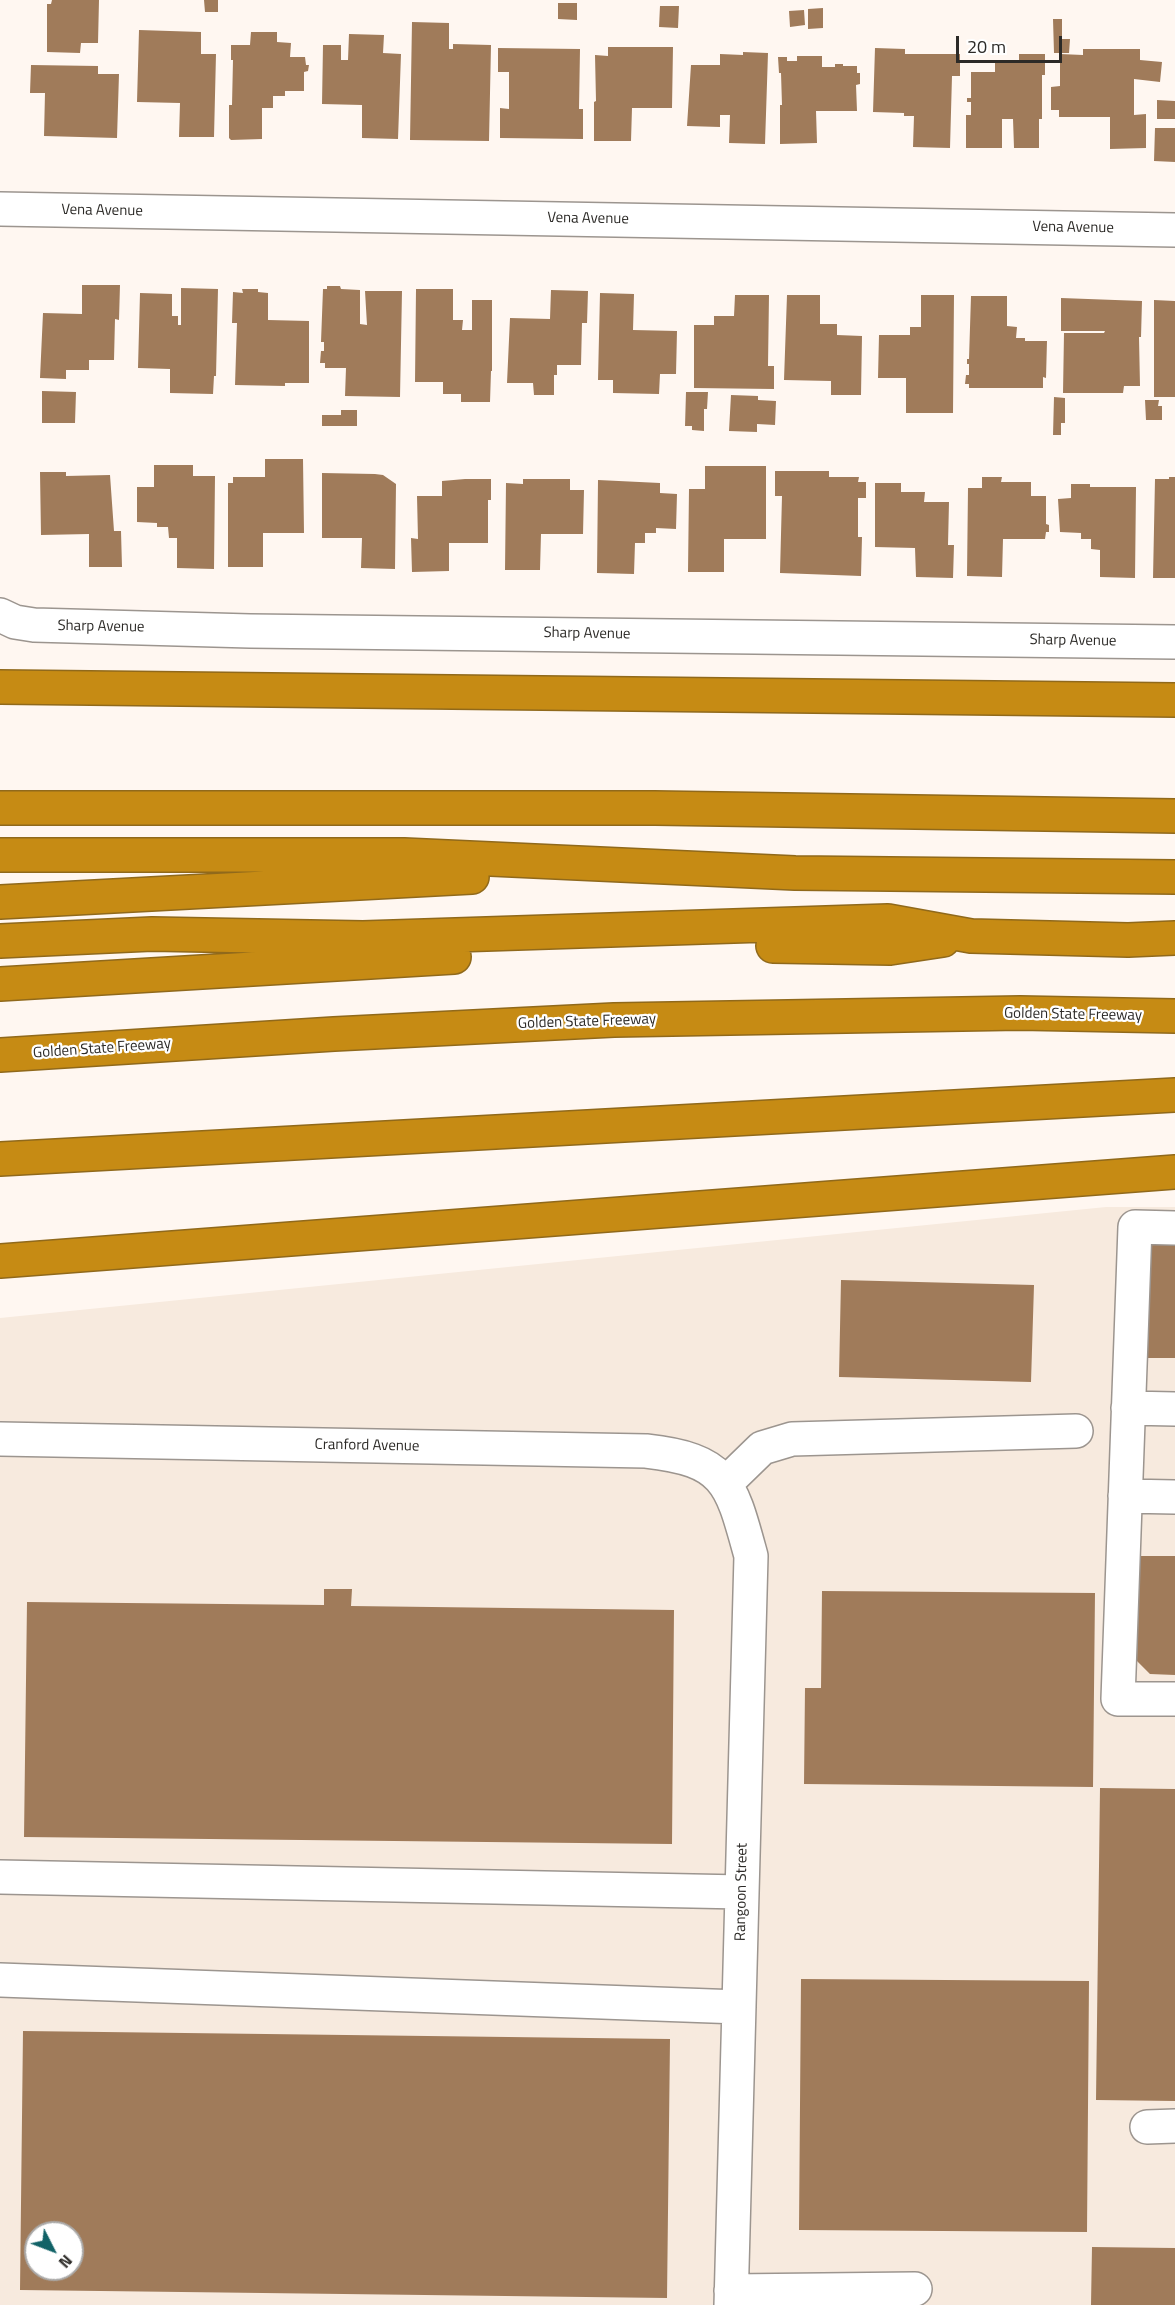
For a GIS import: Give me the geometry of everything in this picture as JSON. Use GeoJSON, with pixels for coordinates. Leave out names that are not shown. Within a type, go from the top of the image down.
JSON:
{"type":"FeatureCollection","features":[{"type":"Feature","properties":{"kind":"highway"},"geometry":{"type":"LineString","coordinates":[[0,687],[1175,700]]}},
{"type":"Feature","properties":{"kind":"highway"},"geometry":{"type":"LineString","coordinates":[[0,808],[656,808],[1175,816]]}},
{"type":"Feature","properties":{"kind":"highway"},"geometry":{"type":"LineString","coordinates":[[0,855],[404,855],[795,873],[1175,878]]}},
{"type":"Feature","properties":{"kind":"highway"},"geometry":{"type":"LineString","coordinates":[[0,902],[496,876],[550,862]]}},
{"type":"Feature","properties":{"kind":"highway"},"geometry":{"type":"LineString","coordinates":[[0,941],[152,934],[363,938],[888,921],[971,936],[1128,940],[1175,938]]}},
{"type":"Feature","properties":{"kind":"highway"},"geometry":{"type":"LineString","coordinates":[[0,984],[479,955],[787,945],[890,948],[971,936]]}},
{"type":"Feature","properties":{"kind":"highway","name":"Golden State Freeway"},"geometry":{"type":"LineString","coordinates":[[0,1055],[334,1034],[614,1020],[1020,1013],[1175,1016]]}},
{"type":"Feature","properties":{"kind":"highway"},"geometry":{"type":"LineString","coordinates":[[0,1160],[1175,1095]]}},
{"type":"Feature","properties":{"kind":"highway"},"geometry":{"type":"LineString","coordinates":[[0,1261],[1175,1172]]}},
{"type":"Feature","properties":{"kind":"street","name":"Vena Avenue"},"geometry":{"type":"LineString","coordinates":[[0,209],[1175,230]]}},
{"type":"Feature","properties":{"kind":"street","name":"Sharp Avenue"},"geometry":{"type":"LineString","coordinates":[[0,615],[15,622],[34,625],[250,631],[1175,642]]}},
{"type":"Feature","properties":{"kind":"street"},"geometry":{"type":"LineString","coordinates":[[1175,1228],[1135,1227],[1118,1699],[1175,1699]]}},
{"type":"Feature","properties":{"kind":"street"},"geometry":{"type":"LineString","coordinates":[[1128,1408],[1175,1409]]}},
{"type":"Feature","properties":{"kind":"street"},"geometry":{"type":"LineString","coordinates":[[726,1483],[762,1448],[792,1438],[1076,1431]]}},
{"type":"Feature","properties":{"kind":"street","name":"Cranford Avenue"},"geometry":{"type":"LineString","coordinates":[[0,1439],[646,1451],[676,1455],[700,1463],[726,1483]]}},
{"type":"Feature","properties":{"kind":"street","name":"Rangoon Street"},"geometry":{"type":"LineString","coordinates":[[726,1483],[737,1506],[751,1556],[731,2298]]}},
{"type":"Feature","properties":{"kind":"street"},"geometry":{"type":"LineString","coordinates":[[1125,1496],[1175,1497]]}},
{"type":"Feature","properties":{"kind":"street"},"geometry":{"type":"LineString","coordinates":[[0,1877],[742,1892]]}},
{"type":"Feature","properties":{"kind":"street"},"geometry":{"type":"LineString","coordinates":[[0,1980],[739,2007]]}},
{"type":"Feature","properties":{"kind":"street"},"geometry":{"type":"LineString","coordinates":[[731,2298],[915,2289]]}},
{"type":"Feature","properties":{"kind":"shaded area"},"geometry":{"type":"Polygon","coordinates":[[[1106,1207],[1175,1207],[1175,2305],[0,2305],[0,1318],[1106,1207]]]}},
{"type":"Feature","properties":{"kind":"building"},"geometry":{"type":"Polygon","coordinates":[[[52,0],[99,0],[98,43],[81,43],[80,53],[47,52],[47,4],[51,4],[52,0]]]}},
{"type":"Feature","properties":{"kind":"building"},"geometry":{"type":"Polygon","coordinates":[[[204,0],[218,0],[218,12],[205,12],[204,0]]]}},
{"type":"Feature","properties":{"kind":"building"},"geometry":{"type":"Polygon","coordinates":[[[558,3],[577,3],[577,20],[558,19],[558,3]]]}},
{"type":"Feature","properties":{"kind":"building"},"geometry":{"type":"Polygon","coordinates":[[[660,6],[679,6],[678,28],[659,27],[660,6]]]}},
{"type":"Feature","properties":{"kind":"building"},"geometry":{"type":"Polygon","coordinates":[[[823,8],[823,28],[808,29],[808,9],[823,8]]]}},
{"type":"Feature","properties":{"kind":"building"},"geometry":{"type":"Polygon","coordinates":[[[804,10],[805,25],[790,27],[789,11],[804,10]]]}},
{"type":"Feature","properties":{"kind":"building"},"geometry":{"type":"Polygon","coordinates":[[[1053,19],[1062,19],[1062,39],[1070,39],[1069,53],[1054,53],[1053,19]]]}},
{"type":"Feature","properties":{"kind":"building"},"geometry":{"type":"Polygon","coordinates":[[[412,22],[449,23],[449,49],[453,49],[453,44],[491,45],[489,141],[410,140],[412,22]]]}},
{"type":"Feature","properties":{"kind":"building"},"geometry":{"type":"Polygon","coordinates":[[[139,30],[201,32],[201,54],[216,54],[214,137],[179,137],[180,103],[137,102],[139,30]]]}},
{"type":"Feature","properties":{"kind":"building"},"geometry":{"type":"Polygon","coordinates":[[[251,32],[277,32],[277,42],[291,43],[290,57],[305,57],[306,65],[309,65],[308,71],[304,72],[304,91],[285,91],[285,96],[273,96],[273,108],[262,108],[262,139],[231,140],[229,138],[229,105],[232,105],[233,60],[231,60],[231,45],[250,45],[251,32]]]}},
{"type":"Feature","properties":{"kind":"building"},"geometry":{"type":"Polygon","coordinates":[[[349,34],[384,35],[383,53],[401,54],[398,139],[362,138],[362,105],[322,104],[323,45],[341,45],[341,60],[348,60],[349,34]]]}},
{"type":"Feature","properties":{"kind":"building"},"geometry":{"type":"Polygon","coordinates":[[[608,47],[673,47],[672,108],[632,108],[631,141],[594,141],[595,55],[608,56],[608,47]]]}},
{"type":"Feature","properties":{"kind":"building"},"geometry":{"type":"Polygon","coordinates":[[[498,48],[580,49],[579,109],[583,109],[583,139],[500,138],[500,108],[509,109],[509,72],[498,72],[498,48]]]}},
{"type":"Feature","properties":{"kind":"building"},"geometry":{"type":"Polygon","coordinates":[[[875,48],[905,49],[905,54],[960,54],[960,76],[952,76],[950,148],[913,147],[914,116],[904,116],[904,113],[873,112],[875,48]]]}},
{"type":"Feature","properties":{"kind":"building"},"geometry":{"type":"Polygon","coordinates":[[[1083,49],[1140,49],[1140,60],[1162,62],[1160,82],[1134,79],[1134,115],[1146,114],[1146,148],[1110,149],[1110,117],[1059,117],[1059,110],[1051,110],[1051,87],[1060,86],[1060,54],[1083,55],[1083,49]]]}},
{"type":"Feature","properties":{"kind":"building"},"geometry":{"type":"Polygon","coordinates":[[[743,52],[768,53],[765,144],[729,143],[730,115],[720,115],[720,127],[687,126],[691,65],[720,65],[720,54],[743,55],[743,52]]]}},
{"type":"Feature","properties":{"kind":"building"},"geometry":{"type":"Polygon","coordinates":[[[1019,54],[1045,54],[1045,75],[1042,75],[1042,119],[1039,119],[1039,148],[1014,148],[1013,119],[1002,119],[1002,148],[966,148],[966,115],[971,115],[971,102],[967,102],[967,98],[971,98],[971,72],[995,72],[995,63],[1019,63],[1019,54]]]}},
{"type":"Feature","properties":{"kind":"building"},"geometry":{"type":"Polygon","coordinates":[[[797,56],[822,56],[822,67],[835,67],[835,64],[857,66],[857,73],[860,73],[860,84],[856,85],[857,111],[816,111],[817,143],[780,144],[780,105],[782,105],[778,57],[787,57],[787,61],[797,61],[797,56]]]}},
{"type":"Feature","properties":{"kind":"building"},"geometry":{"type":"Polygon","coordinates":[[[31,65],[98,66],[98,74],[119,74],[117,138],[44,136],[45,93],[30,93],[31,65]]]}},
{"type":"Feature","properties":{"kind":"building"},"geometry":{"type":"Polygon","coordinates":[[[1157,100],[1175,101],[1175,119],[1157,119],[1157,100]]]}},
{"type":"Feature","properties":{"kind":"building"},"geometry":{"type":"Polygon","coordinates":[[[1155,128],[1175,128],[1175,162],[1154,161],[1155,128]]]}},
{"type":"Feature","properties":{"kind":"building"},"geometry":{"type":"Polygon","coordinates":[[[82,285],[120,285],[119,320],[115,319],[114,360],[89,360],[89,370],[66,370],[66,379],[40,378],[43,313],[82,314],[82,285]]]}},
{"type":"Feature","properties":{"kind":"building"},"geometry":{"type":"Polygon","coordinates":[[[327,286],[360,290],[360,324],[367,325],[365,291],[402,291],[400,397],[345,396],[346,368],[325,368],[325,363],[320,363],[321,351],[324,351],[324,342],[321,342],[323,289],[327,289],[327,286]]]}},
{"type":"Feature","properties":{"kind":"building"},"geometry":{"type":"Polygon","coordinates":[[[181,288],[218,289],[216,376],[214,376],[213,394],[170,393],[170,369],[138,368],[140,293],[172,294],[172,316],[178,316],[178,325],[181,325],[181,288]]]}},
{"type":"Feature","properties":{"kind":"building"},"geometry":{"type":"Polygon","coordinates":[[[242,289],[258,289],[258,292],[268,293],[268,320],[309,321],[309,383],[285,383],[285,386],[235,385],[237,323],[232,323],[233,292],[243,293],[242,289]]]}},
{"type":"Feature","properties":{"kind":"building"},"geometry":{"type":"Polygon","coordinates":[[[416,289],[453,289],[453,320],[463,320],[462,330],[472,330],[472,300],[492,300],[490,402],[461,402],[461,394],[443,394],[443,382],[415,382],[416,289]]]}},
{"type":"Feature","properties":{"kind":"building"},"geometry":{"type":"Polygon","coordinates":[[[551,290],[588,291],[587,323],[582,323],[581,365],[557,365],[557,375],[554,375],[554,395],[534,395],[533,383],[507,383],[510,318],[550,319],[551,290]]]}},
{"type":"Feature","properties":{"kind":"building"},"geometry":{"type":"Polygon","coordinates":[[[600,293],[634,294],[633,330],[677,331],[676,374],[660,374],[659,394],[613,393],[613,380],[598,380],[600,293]]]}},
{"type":"Feature","properties":{"kind":"building"},"geometry":{"type":"Polygon","coordinates":[[[735,295],[769,295],[768,366],[774,366],[774,389],[694,388],[694,325],[714,325],[714,316],[734,316],[735,295]]]}},
{"type":"Feature","properties":{"kind":"building"},"geometry":{"type":"Polygon","coordinates":[[[787,295],[820,295],[820,324],[837,324],[837,335],[862,336],[861,395],[831,395],[831,381],[784,380],[787,295]]]}},
{"type":"Feature","properties":{"kind":"building"},"geometry":{"type":"Polygon","coordinates":[[[921,295],[954,295],[953,413],[906,413],[906,378],[878,378],[879,335],[910,335],[910,327],[921,327],[921,295]]]}},
{"type":"Feature","properties":{"kind":"building"},"geometry":{"type":"Polygon","coordinates":[[[971,296],[1007,296],[1007,326],[1017,327],[1016,338],[1025,338],[1025,341],[1047,341],[1046,378],[1043,377],[1043,388],[969,388],[969,384],[965,384],[966,375],[969,375],[967,359],[969,359],[971,296]]]}},
{"type":"Feature","properties":{"kind":"building"},"geometry":{"type":"Polygon","coordinates":[[[1061,298],[1142,301],[1141,337],[1139,337],[1140,386],[1124,386],[1123,393],[1063,393],[1064,333],[1104,333],[1105,331],[1061,331],[1061,298]]]}},
{"type":"Feature","properties":{"kind":"building"},"geometry":{"type":"Polygon","coordinates":[[[1154,300],[1175,301],[1175,397],[1154,397],[1154,300]]]}},
{"type":"Feature","properties":{"kind":"building"},"geometry":{"type":"Polygon","coordinates":[[[42,391],[76,392],[75,423],[42,423],[42,391]]]}},
{"type":"Feature","properties":{"kind":"building"},"geometry":{"type":"Polygon","coordinates":[[[686,392],[708,392],[707,409],[704,409],[704,431],[692,430],[692,426],[685,426],[686,392]]]}},
{"type":"Feature","properties":{"kind":"building"},"geometry":{"type":"Polygon","coordinates":[[[731,395],[758,396],[758,400],[776,401],[775,425],[757,424],[757,432],[729,431],[731,395]]]}},
{"type":"Feature","properties":{"kind":"building"},"geometry":{"type":"Polygon","coordinates":[[[1054,397],[1065,398],[1065,423],[1061,423],[1061,435],[1053,435],[1054,397]]]}},
{"type":"Feature","properties":{"kind":"building"},"geometry":{"type":"Polygon","coordinates":[[[1145,400],[1159,400],[1158,406],[1162,406],[1162,420],[1146,420],[1145,400]]]}},
{"type":"Feature","properties":{"kind":"building"},"geometry":{"type":"Polygon","coordinates":[[[341,410],[357,410],[357,426],[322,426],[322,415],[341,415],[341,410]]]}},
{"type":"Feature","properties":{"kind":"building"},"geometry":{"type":"Polygon","coordinates":[[[265,459],[303,459],[304,533],[263,533],[263,567],[228,567],[228,483],[233,483],[233,477],[265,477],[265,459]]]}},
{"type":"Feature","properties":{"kind":"building"},"geometry":{"type":"Polygon","coordinates":[[[154,465],[193,465],[193,476],[215,476],[214,569],[177,568],[177,538],[169,538],[168,527],[157,527],[157,523],[137,522],[137,487],[154,487],[154,465]]]}},
{"type":"Feature","properties":{"kind":"building"},"geometry":{"type":"Polygon","coordinates":[[[705,466],[766,466],[766,539],[724,539],[724,572],[688,572],[689,489],[705,489],[705,466]]]}},
{"type":"Feature","properties":{"kind":"building"},"geometry":{"type":"Polygon","coordinates":[[[775,471],[829,471],[829,477],[859,477],[858,482],[866,482],[866,498],[858,498],[858,537],[862,537],[861,576],[780,573],[782,496],[775,496],[775,471]]]}},
{"type":"Feature","properties":{"kind":"building"},"geometry":{"type":"Polygon","coordinates":[[[40,472],[66,472],[66,476],[110,475],[114,531],[121,531],[122,567],[89,567],[89,534],[41,535],[40,472]]]}},
{"type":"Feature","properties":{"kind":"building"},"geometry":{"type":"Polygon","coordinates":[[[322,473],[383,475],[396,484],[395,569],[361,568],[362,538],[322,538],[322,473]]]}},
{"type":"Feature","properties":{"kind":"building"},"geometry":{"type":"Polygon","coordinates":[[[982,477],[1002,477],[1001,482],[1031,482],[1031,496],[1046,496],[1046,524],[1049,525],[1049,532],[1046,532],[1045,539],[1003,539],[1002,577],[967,576],[968,488],[982,488],[982,477]]]}},
{"type":"Feature","properties":{"kind":"building"},"geometry":{"type":"Polygon","coordinates":[[[1169,477],[1175,477],[1175,578],[1153,578],[1155,479],[1169,479],[1169,477]]]}},
{"type":"Feature","properties":{"kind":"building"},"geometry":{"type":"Polygon","coordinates":[[[491,479],[491,500],[488,500],[488,543],[449,543],[449,571],[412,572],[411,538],[418,539],[417,496],[442,496],[442,481],[491,479]]]}},
{"type":"Feature","properties":{"kind":"building"},"geometry":{"type":"Polygon","coordinates":[[[523,479],[570,479],[570,490],[584,490],[583,534],[541,534],[540,570],[505,570],[506,483],[523,484],[523,479]]]}},
{"type":"Feature","properties":{"kind":"building"},"geometry":{"type":"Polygon","coordinates":[[[598,480],[660,483],[660,493],[677,494],[676,529],[656,528],[656,533],[645,533],[645,543],[635,543],[634,574],[597,573],[598,480]]]}},
{"type":"Feature","properties":{"kind":"building"},"geometry":{"type":"Polygon","coordinates":[[[875,483],[901,483],[901,492],[925,492],[924,502],[949,502],[948,545],[954,545],[953,578],[916,577],[915,548],[875,547],[875,483]]]}},
{"type":"Feature","properties":{"kind":"building"},"geometry":{"type":"Polygon","coordinates":[[[1071,484],[1090,484],[1090,487],[1136,487],[1135,578],[1100,577],[1100,550],[1091,549],[1091,539],[1081,539],[1081,533],[1060,532],[1058,499],[1071,498],[1071,484]]]}},
{"type":"Feature","properties":{"kind":"building"},"geometry":{"type":"Polygon","coordinates":[[[1155,1240],[1175,1240],[1175,1358],[1140,1358],[1141,1253],[1155,1240]]]}},
{"type":"Feature","properties":{"kind":"building"},"geometry":{"type":"Polygon","coordinates":[[[841,1280],[1034,1285],[1031,1382],[839,1377],[841,1280]]]}},
{"type":"Feature","properties":{"kind":"building"},"geometry":{"type":"Polygon","coordinates":[[[1138,1556],[1175,1556],[1175,1675],[1150,1674],[1137,1661],[1138,1556]]]}},
{"type":"Feature","properties":{"kind":"building"},"geometry":{"type":"Polygon","coordinates":[[[324,1589],[352,1589],[351,1606],[674,1610],[672,1844],[24,1837],[27,1602],[324,1605],[324,1589]]]}},
{"type":"Feature","properties":{"kind":"building"},"geometry":{"type":"Polygon","coordinates":[[[822,1591],[1095,1593],[1093,1787],[804,1784],[805,1688],[821,1688],[822,1591]]]}},
{"type":"Feature","properties":{"kind":"building"},"geometry":{"type":"Polygon","coordinates":[[[1100,1788],[1175,1789],[1175,2101],[1096,2100],[1100,1788]]]}},
{"type":"Feature","properties":{"kind":"building"},"geometry":{"type":"Polygon","coordinates":[[[801,1979],[1089,1981],[1087,2232],[799,2230],[801,1979]]]}},
{"type":"Feature","properties":{"kind":"building"},"geometry":{"type":"Polygon","coordinates":[[[23,2031],[670,2039],[667,2298],[20,2290],[23,2031]]]}},
{"type":"Feature","properties":{"kind":"building"},"geometry":{"type":"Polygon","coordinates":[[[1092,2247],[1175,2248],[1175,2305],[1091,2305],[1092,2247]]]}}]}
